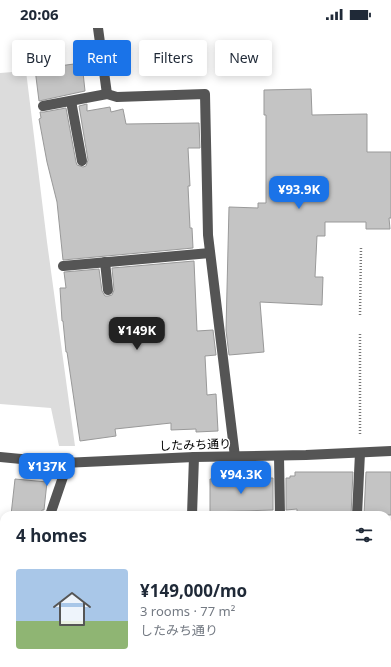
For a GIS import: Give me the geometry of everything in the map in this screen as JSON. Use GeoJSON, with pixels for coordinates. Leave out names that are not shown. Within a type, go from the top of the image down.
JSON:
{"type":"FeatureCollection","features":[{"type":"Feature","properties":{"kind":"street"},"geometry":{"type":"LineString","coordinates":[[98,28],[107,94]]}},
{"type":"Feature","properties":{"kind":"street"},"geometry":{"type":"LineString","coordinates":[[43,106],[107,94],[117,97],[205,94],[208,235],[235,457]]}},
{"type":"Feature","properties":{"kind":"street"},"geometry":{"type":"LineString","coordinates":[[71,100],[82,161]]}},
{"type":"Feature","properties":{"kind":"street"},"geometry":{"type":"LineString","coordinates":[[63,266],[210,252]]}},
{"type":"Feature","properties":{"kind":"street"},"geometry":{"type":"LineString","coordinates":[[105,262],[108,290]]}},
{"type":"Feature","properties":{"kind":"street","name":"したみち通り"},"geometry":{"type":"LineString","coordinates":[[0,457],[63,463],[194,457],[279,456],[391,451]]}},
{"type":"Feature","properties":{"kind":"street"},"geometry":{"type":"LineString","coordinates":[[357,511],[360,453]]}},
{"type":"Feature","properties":{"kind":"street"},"geometry":{"type":"LineString","coordinates":[[279,456],[280,511]]}},
{"type":"Feature","properties":{"kind":"street"},"geometry":{"type":"LineString","coordinates":[[192,511],[194,457]]}},
{"type":"Feature","properties":{"kind":"street"},"geometry":{"type":"LineString","coordinates":[[51,511],[63,477],[63,463]]}},
{"type":"Feature","properties":{"kind":"path"},"geometry":{"type":"LineString","coordinates":[[360,314],[361,247]]}},
{"type":"Feature","properties":{"kind":"path"},"geometry":{"type":"LineString","coordinates":[[360,333],[360,453]]}},
{"type":"Feature","properties":{"kind":"shaded area"},"geometry":{"type":"Polygon","coordinates":[[[12,72],[12,76],[27,76],[47,242],[75,446],[59,446],[51,408],[0,404],[0,73],[12,72]]]}},
{"type":"Feature","properties":{"kind":"building"},"geometry":{"type":"Polygon","coordinates":[[[73,64],[73,76],[83,76],[85,91],[39,101],[36,76],[65,76],[65,65],[73,64]]]}},
{"type":"Feature","properties":{"kind":"building"},"geometry":{"type":"Polygon","coordinates":[[[311,89],[312,115],[367,114],[367,152],[391,152],[390,229],[366,229],[366,222],[325,222],[325,236],[317,236],[315,277],[323,277],[322,305],[260,302],[264,352],[229,355],[226,330],[229,207],[258,208],[258,203],[266,203],[266,115],[264,115],[264,90],[311,89]]]}},
{"type":"Feature","properties":{"kind":"building"},"geometry":{"type":"Polygon","coordinates":[[[87,104],[87,111],[110,107],[111,112],[123,109],[126,124],[199,123],[200,148],[188,148],[190,228],[192,228],[193,248],[63,260],[57,202],[47,162],[39,119],[41,118],[40,112],[66,108],[76,162],[77,165],[83,167],[86,166],[88,160],[79,106],[87,104]]]}},
{"type":"Feature","properties":{"kind":"building"},"geometry":{"type":"Polygon","coordinates":[[[194,261],[197,331],[213,330],[216,355],[205,356],[207,395],[216,394],[218,431],[196,432],[196,429],[171,430],[171,423],[115,429],[116,436],[80,441],[62,321],[60,288],[66,288],[64,272],[99,269],[102,291],[105,296],[108,296],[112,295],[114,290],[112,268],[194,261]]]}},
{"type":"Feature","properties":{"kind":"building"},"geometry":{"type":"Polygon","coordinates":[[[295,472],[353,472],[351,511],[286,510],[286,478],[295,476],[295,472]]]}},
{"type":"Feature","properties":{"kind":"building"},"geometry":{"type":"Polygon","coordinates":[[[366,472],[391,472],[391,511],[364,511],[366,472]]]}},
{"type":"Feature","properties":{"kind":"building"},"geometry":{"type":"Polygon","coordinates":[[[273,478],[273,510],[210,511],[210,479],[273,478]]]}},
{"type":"Feature","properties":{"kind":"building"},"geometry":{"type":"Polygon","coordinates":[[[15,479],[47,482],[44,510],[11,511],[15,479]]]}}]}
